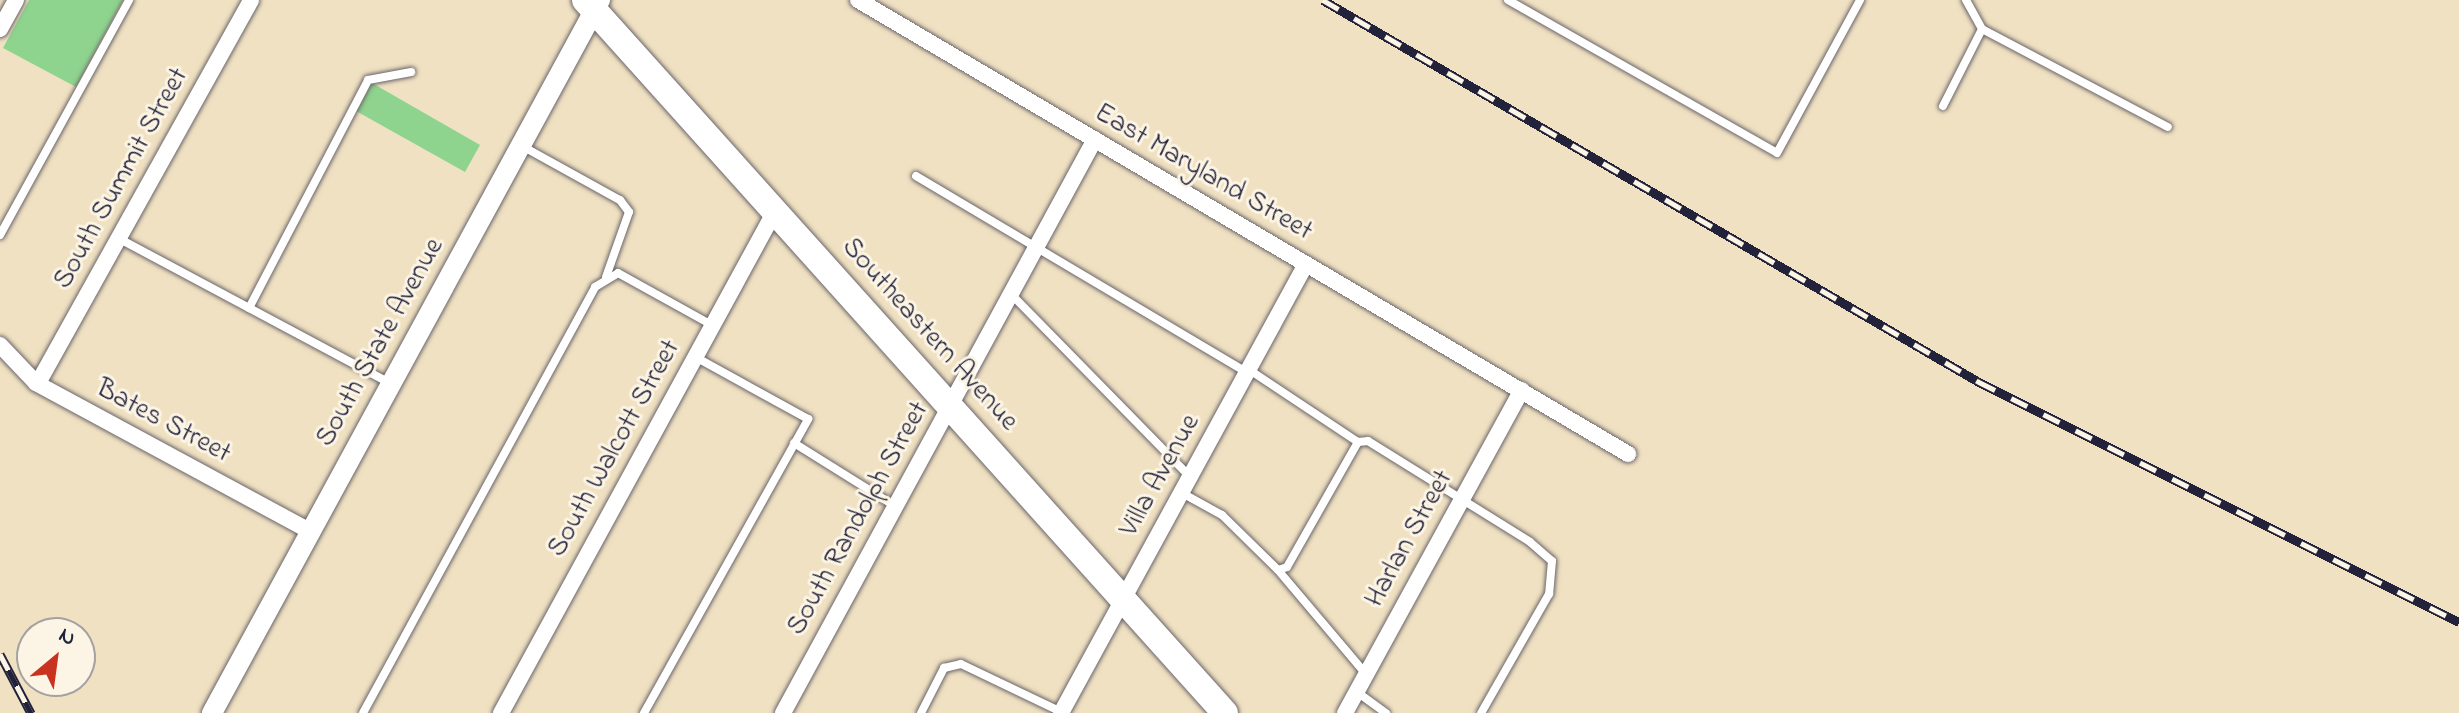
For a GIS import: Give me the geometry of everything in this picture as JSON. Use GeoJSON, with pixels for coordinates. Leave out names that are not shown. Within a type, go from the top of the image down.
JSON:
{"type":"FeatureCollection","features":[{"type":"Feature","properties":{"kind":"main road","name":"Southeastern Avenue"},"geometry":{"type":"LineString","coordinates":[[594,3],[775,211],[1225,713]]}},
{"type":"Feature","properties":{"kind":"street"},"geometry":{"type":"LineString","coordinates":[[0,29],[16,0]]}},
{"type":"Feature","properties":{"kind":"street","name":"South Summit Street"},"geometry":{"type":"LineString","coordinates":[[38,383],[251,0]]}},
{"type":"Feature","properties":{"kind":"street","name":"East Maryland Street"},"geometry":{"type":"LineString","coordinates":[[858,0],[1628,454]]}},
{"type":"Feature","properties":{"kind":"street","name":"South State Avenue"},"geometry":{"type":"LineString","coordinates":[[212,713],[521,146],[594,3]]}},
{"type":"Feature","properties":{"kind":"street","name":"South Randolph Street"},"geometry":{"type":"LineString","coordinates":[[783,713],[1095,139]]}},
{"type":"Feature","properties":{"kind":"street","name":"South Walcott Street"},"geometry":{"type":"LineString","coordinates":[[501,713],[775,211]]}},
{"type":"Feature","properties":{"kind":"street","name":"Villa Avenue"},"geometry":{"type":"LineString","coordinates":[[1062,713],[1306,264]]}},
{"type":"Feature","properties":{"kind":"street","name":"Bates Street"},"geometry":{"type":"LineString","coordinates":[[0,345],[38,383],[310,531]]}},
{"type":"Feature","properties":{"kind":"street","name":"Harlan Street"},"geometry":{"type":"LineString","coordinates":[[1345,713],[1522,390]]}},
{"type":"Feature","properties":{"kind":"lane"},"geometry":{"type":"LineString","coordinates":[[0,235],[129,0]]}},
{"type":"Feature","properties":{"kind":"lane"},"geometry":{"type":"LineString","coordinates":[[1508,0],[1777,153],[1860,0]]}},
{"type":"Feature","properties":{"kind":"lane"},"geometry":{"type":"LineString","coordinates":[[1966,0],[1982,29],[2168,127]]}},
{"type":"Feature","properties":{"kind":"lane"},"geometry":{"type":"LineString","coordinates":[[1943,106],[1982,29]]}},
{"type":"Feature","properties":{"kind":"lane"},"geometry":{"type":"LineString","coordinates":[[249,308],[368,80],[411,72]]}},
{"type":"Feature","properties":{"kind":"lane"},"geometry":{"type":"LineString","coordinates":[[363,713],[606,277],[629,212],[620,200],[521,146]]}},
{"type":"Feature","properties":{"kind":"lane"},"geometry":{"type":"LineString","coordinates":[[916,176],[1248,371],[1358,442],[1463,496],[1552,561],[1549,594],[1481,713]]}},
{"type":"Feature","properties":{"kind":"lane"},"geometry":{"type":"LineString","coordinates":[[117,238],[391,384]]}},
{"type":"Feature","properties":{"kind":"lane"},"geometry":{"type":"LineString","coordinates":[[606,277],[618,273],[712,325]]}},
{"type":"Feature","properties":{"kind":"lane"},"geometry":{"type":"LineString","coordinates":[[1011,294],[1190,477]]}},
{"type":"Feature","properties":{"kind":"lane"},"geometry":{"type":"LineString","coordinates":[[644,713],[808,419],[695,357]]}},
{"type":"Feature","properties":{"kind":"lane"},"geometry":{"type":"LineString","coordinates":[[1278,570],[1287,567],[1358,442]]}},
{"type":"Feature","properties":{"kind":"lane"},"geometry":{"type":"LineString","coordinates":[[794,443],[896,507]]}},
{"type":"Feature","properties":{"kind":"lane"},"geometry":{"type":"LineString","coordinates":[[1182,493],[1222,515],[1278,570],[1366,674]]}},
{"type":"Feature","properties":{"kind":"lane"},"geometry":{"type":"LineString","coordinates":[[921,713],[944,668],[961,664],[1062,713]]}},
{"type":"Feature","properties":{"kind":"lane"},"geometry":{"type":"LineString","coordinates":[[1357,692],[1386,713]]}},
{"type":"Feature","properties":{"kind":"green space"},"geometry":{"type":"Polygon","coordinates":[[[29,0],[123,0],[76,87],[3,48],[29,0]]]}},
{"type":"Feature","properties":{"kind":"green space"},"geometry":{"type":"Polygon","coordinates":[[[372,83],[480,145],[465,172],[356,111],[372,83]]]}},
{"type":"Feature","properties":{"kind":"railway"},"geometry":{"type":"LineString","coordinates":[[1323,0],[1979,382],[2459,622]]}},
{"type":"Feature","properties":{"kind":"railway"},"geometry":{"type":"LineString","coordinates":[[0,654],[31,713]]}}]}
